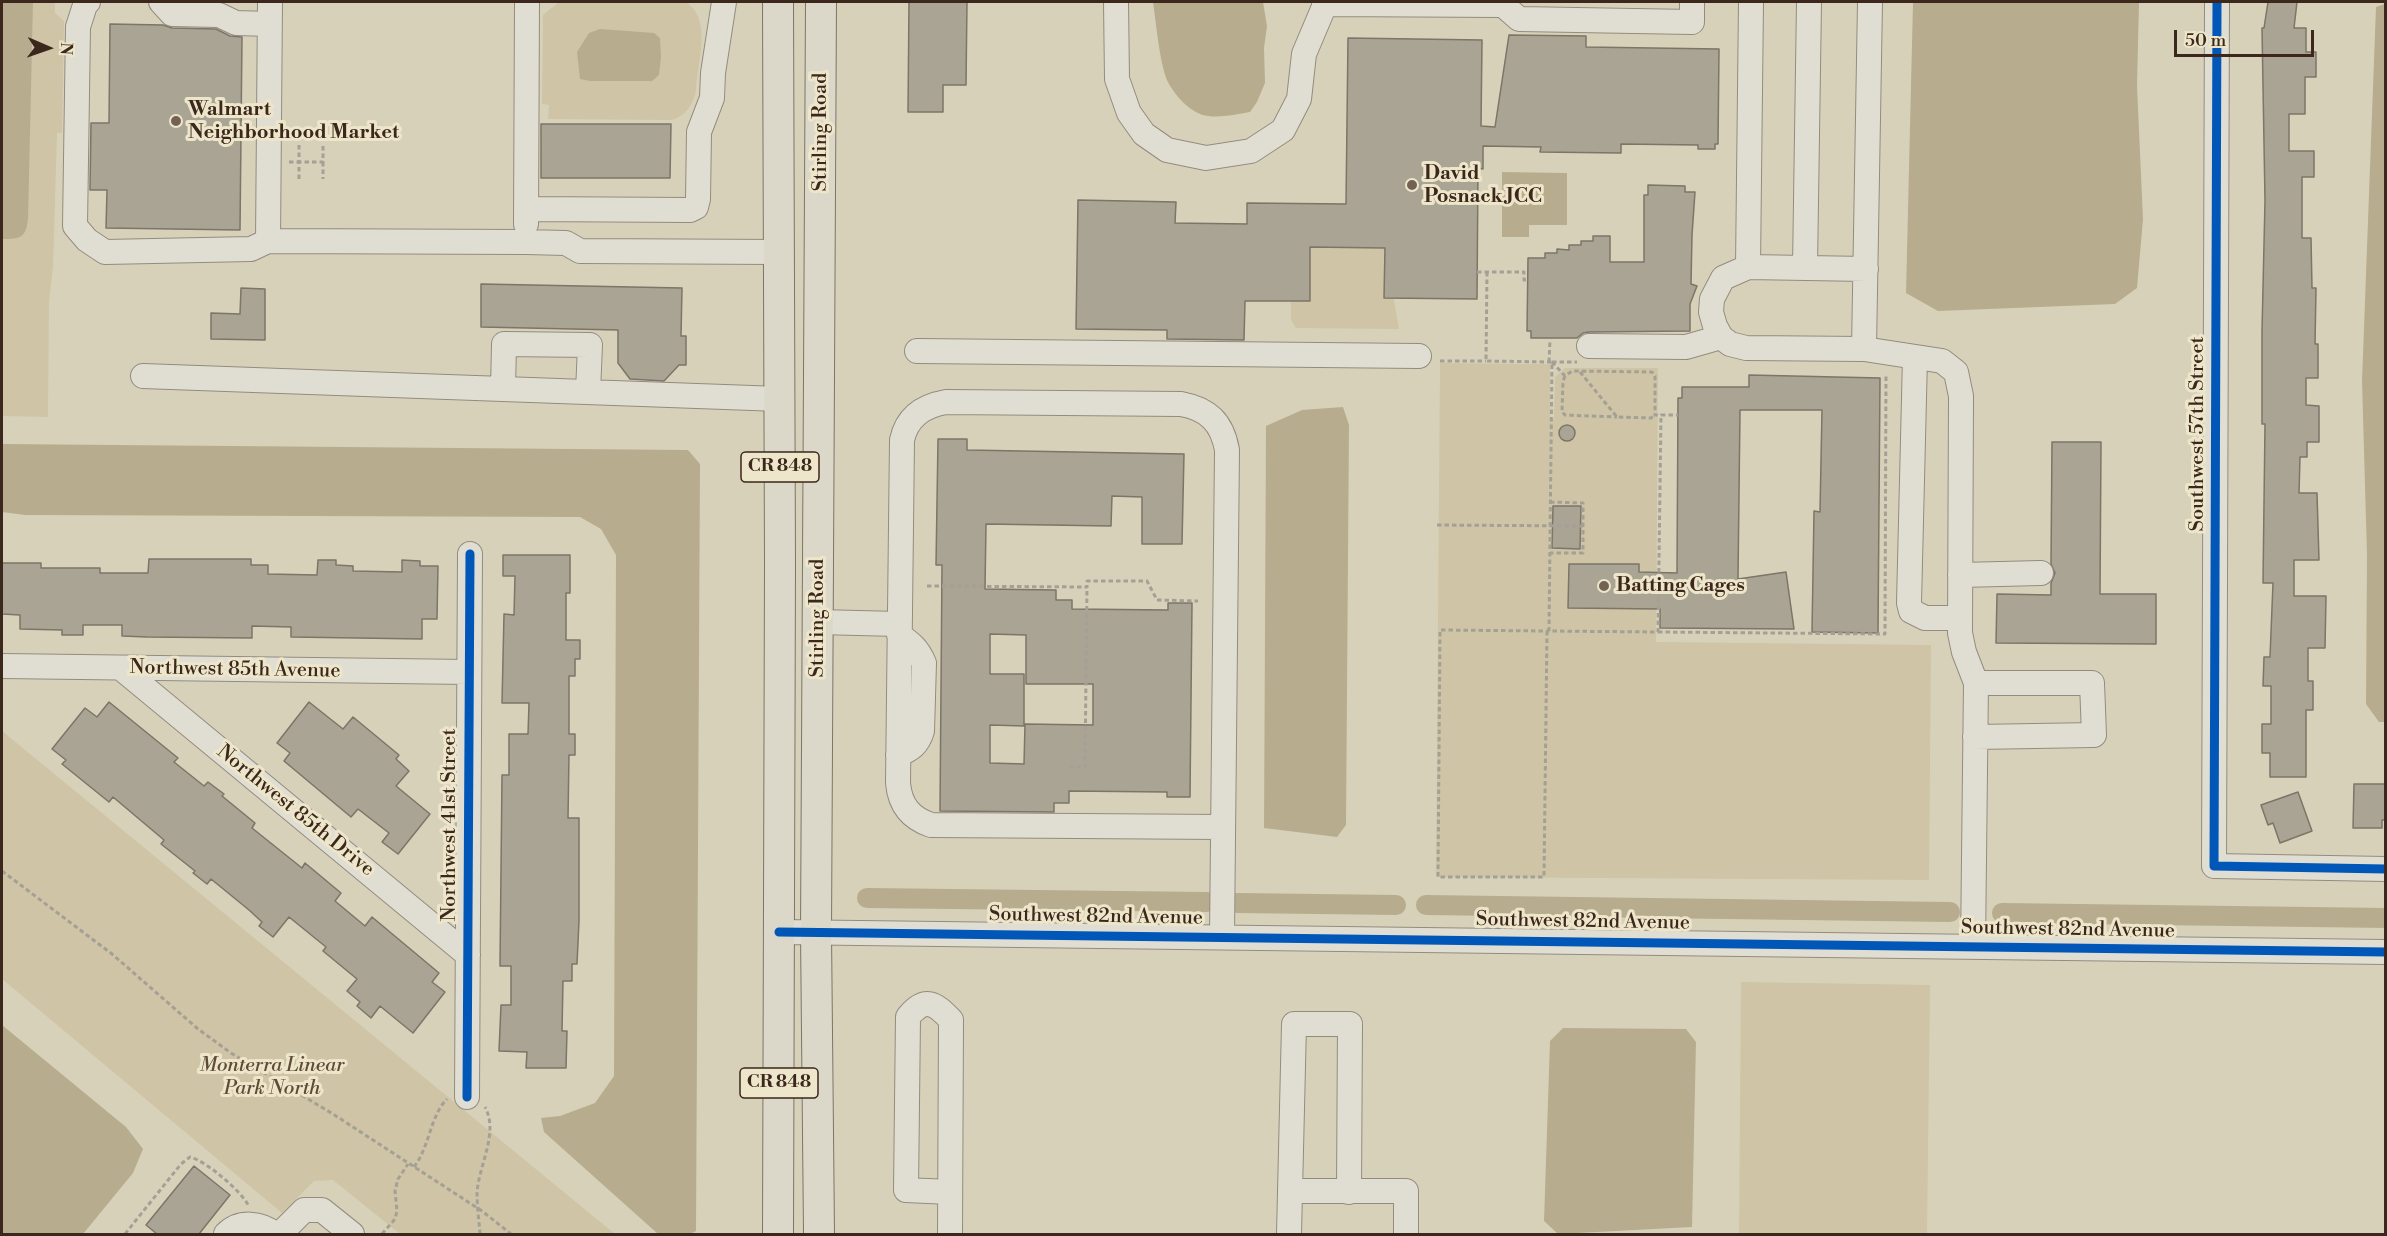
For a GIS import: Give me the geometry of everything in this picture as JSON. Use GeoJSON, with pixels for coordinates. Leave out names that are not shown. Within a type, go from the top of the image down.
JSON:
{"type":"FeatureCollection","features":[{"type":"Feature","properties":{"kind":"main road","name":"Stirling Road"},"geometry":{"type":"LineString","coordinates":[[778,2],[780,399],[778,1234]]}},
{"type":"Feature","properties":{"kind":"main road","name":"Stirling Road"},"geometry":{"type":"LineString","coordinates":[[819,1234],[816,932],[821,2]]}},
{"type":"Feature","properties":{"kind":"main road"},"geometry":{"type":"LineString","coordinates":[[780,399],[819,399]]}},
{"type":"Feature","properties":{"kind":"street"},"geometry":{"type":"LineString","coordinates":[[88,2],[86,2],[78,27],[75,226],[87,240],[105,252],[251,249],[268,241],[526,242],[566,243],[580,250],[779,252]]}},
{"type":"Feature","properties":{"kind":"street"},"geometry":{"type":"LineString","coordinates":[[161,2],[172,14],[219,15],[236,23],[270,13],[268,241]]}},
{"type":"Feature","properties":{"kind":"street"},"geometry":{"type":"LineString","coordinates":[[526,242],[527,2]]}},
{"type":"Feature","properties":{"kind":"street"},"geometry":{"type":"LineString","coordinates":[[526,209],[690,210],[696,207],[699,132],[712,98],[713,72],[723,2]]}},
{"type":"Feature","properties":{"kind":"street"},"geometry":{"type":"LineString","coordinates":[[1116,2],[1117,79],[1129,113],[1144,134],[1167,150],[1206,158],[1251,151],[1283,130],[1299,99],[1304,54],[1325,3],[1503,5],[1519,19],[1692,22],[1692,2]]}},
{"type":"Feature","properties":{"kind":"street"},"geometry":{"type":"LineString","coordinates":[[1748,267],[1751,2]]}},
{"type":"Feature","properties":{"kind":"street"},"geometry":{"type":"LineString","coordinates":[[1804,268],[1809,2]]}},
{"type":"Feature","properties":{"kind":"street"},"geometry":{"type":"LineString","coordinates":[[1864,349],[1870,2]]}},
{"type":"Feature","properties":{"kind":"street","name":"Southwest 57th Street"},"geometry":{"type":"LineString","coordinates":[[2217,2],[2214,866],[2385,869]]}},
{"type":"Feature","properties":{"kind":"street"},"geometry":{"type":"LineString","coordinates":[[1866,269],[1748,267],[1723,278],[1712,299],[1711,312],[1721,337],[1730,344],[1746,348],[1864,349],[1942,361],[1956,372],[1961,396],[1960,633],[1964,652],[1976,683],[1973,946]]}},
{"type":"Feature","properties":{"kind":"street"},"geometry":{"type":"LineString","coordinates":[[1588,354],[1686,346],[1721,337]]}},
{"type":"Feature","properties":{"kind":"street"},"geometry":{"type":"LineString","coordinates":[[503,389],[504,344],[590,345],[588,392]]}},
{"type":"Feature","properties":{"kind":"street"},"geometry":{"type":"LineString","coordinates":[[917,351],[1428,358]]}},
{"type":"Feature","properties":{"kind":"street"},"geometry":{"type":"LineString","coordinates":[[1915,357],[1909,603],[1911,611],[1925,618],[1960,618]]}},
{"type":"Feature","properties":{"kind":"street"},"geometry":{"type":"LineString","coordinates":[[143,376],[780,399]]}},
{"type":"Feature","properties":{"kind":"street"},"geometry":{"type":"LineString","coordinates":[[1222,936],[1227,450],[1220,426],[1203,410],[1181,404],[946,402],[933,404],[923,409],[907,424],[902,440],[898,783],[903,806],[921,822],[931,825],[1223,827]]}},
{"type":"Feature","properties":{"kind":"street","name":"Northwest 41st Street"},"geometry":{"type":"LineString","coordinates":[[467,1100],[470,554]]}},
{"type":"Feature","properties":{"kind":"street"},"geometry":{"type":"LineString","coordinates":[[1960,575],[2041,573]]}},
{"type":"Feature","properties":{"kind":"street"},"geometry":{"type":"LineString","coordinates":[[818,622],[898,629]]}},
{"type":"Feature","properties":{"kind":"street","name":"Northwest 85th Avenue"},"geometry":{"type":"LineString","coordinates":[[2,666],[469,672]]}},
{"type":"Feature","properties":{"kind":"street","name":"Northwest 85th Drive"},"geometry":{"type":"LineString","coordinates":[[122,669],[468,955]]}},
{"type":"Feature","properties":{"kind":"street"},"geometry":{"type":"LineString","coordinates":[[1975,737],[2094,735],[2092,683],[1976,683]]}},
{"type":"Feature","properties":{"kind":"street","name":"Southwest 82nd Avenue"},"geometry":{"type":"LineString","coordinates":[[779,932],[2385,952]]}},
{"type":"Feature","properties":{"kind":"street"},"geometry":{"type":"LineString","coordinates":[[950,1192],[906,1190],[908,1017],[915,1008],[925,1004],[937,1006],[951,1020],[950,1234]]}},
{"type":"Feature","properties":{"kind":"street"},"geometry":{"type":"LineString","coordinates":[[1289,1234],[1294,1024],[1350,1024],[1349,1192]]}},
{"type":"Feature","properties":{"kind":"street"},"geometry":{"type":"LineString","coordinates":[[1290,1191],[1406,1191],[1406,1234]]}},
{"type":"Feature","properties":{"kind":"street"},"geometry":{"type":"LineString","coordinates":[[280,1234],[304,1210],[322,1210],[352,1234]]}},
{"type":"Feature","properties":{"kind":"street"},"geometry":{"type":"LineString","coordinates":[[226,1234],[238,1227],[250,1224],[260,1226],[275,1234]]}},
{"type":"Feature","properties":{"kind":"path"},"geometry":{"type":"LineString","coordinates":[[299,144],[299,179]]}},
{"type":"Feature","properties":{"kind":"path"},"geometry":{"type":"LineString","coordinates":[[323,144],[323,179]]}},
{"type":"Feature","properties":{"kind":"path"},"geometry":{"type":"LineString","coordinates":[[287,162],[323,162]]}},
{"type":"Feature","properties":{"kind":"path"},"geometry":{"type":"LineString","coordinates":[[1477,272],[1524,272],[1524,280],[1528,280]]}},
{"type":"Feature","properties":{"kind":"path"},"geometry":{"type":"LineString","coordinates":[[1486,361],[1487,272]]}},
{"type":"Feature","properties":{"kind":"path"},"geometry":{"type":"LineString","coordinates":[[1550,340],[1550,553],[1548,631],[1544,878],[1438,876],[1440,630],[1548,631],[1658,632],[1885,634],[1888,383],[1886,374],[1881,368]]}},
{"type":"Feature","properties":{"kind":"path"},"geometry":{"type":"LineString","coordinates":[[1428,358],[1551,362],[1588,354]]}},
{"type":"Feature","properties":{"kind":"path"},"geometry":{"type":"LineString","coordinates":[[1551,362],[1565,376]]}},
{"type":"Feature","properties":{"kind":"path"},"geometry":{"type":"LineString","coordinates":[[1580,371],[1617,417]]}},
{"type":"Feature","properties":{"kind":"path"},"geometry":{"type":"LineString","coordinates":[[1655,415],[1655,376],[1652,372],[1580,371],[1569,372],[1565,376],[1563,381],[1564,415],[1651,418],[1655,415],[1678,415]]}},
{"type":"Feature","properties":{"kind":"path"},"geometry":{"type":"LineString","coordinates":[[1658,632],[1661,415]]}},
{"type":"Feature","properties":{"kind":"path"},"geometry":{"type":"LineString","coordinates":[[1550,502],[1583,502],[1583,553],[1550,553]]}},
{"type":"Feature","properties":{"kind":"path"},"geometry":{"type":"LineString","coordinates":[[1437,525],[1583,526]]}},
{"type":"Feature","properties":{"kind":"path"},"geometry":{"type":"LineString","coordinates":[[1069,767],[1085,767],[1087,581],[1146,581],[1157,600],[1198,601]]}},
{"type":"Feature","properties":{"kind":"path"},"geometry":{"type":"LineString","coordinates":[[927,586],[1087,587]]}},
{"type":"Feature","properties":{"kind":"path"},"geometry":{"type":"LineString","coordinates":[[2,871],[112,954],[198,1029],[231,1053],[333,1114],[478,1208],[511,1234]]}},
{"type":"Feature","properties":{"kind":"path"},"geometry":{"type":"LineString","coordinates":[[414,1167],[428,1144],[437,1113],[467,1100],[490,1116],[491,1130],[477,1192],[480,1234]]}},
{"type":"Feature","properties":{"kind":"path"},"geometry":{"type":"LineString","coordinates":[[125,1234],[181,1164],[190,1157],[199,1160],[240,1193],[249,1209]]}},
{"type":"Feature","properties":{"kind":"path"},"geometry":{"type":"LineString","coordinates":[[382,1234],[395,1219],[397,1211],[395,1191],[398,1179],[408,1164]]}},
{"type":"Feature","properties":{"kind":"green space"},"geometry":{"type":"Polygon","coordinates":[[[2,2],[55,2],[55,13],[64,21],[62,133],[57,133],[53,267],[49,301],[48,417],[2,416],[2,2]]]}},
{"type":"Feature","properties":{"kind":"green space"},"geometry":{"type":"Polygon","coordinates":[[[559,2],[686,2],[699,19],[702,42],[696,91],[688,109],[681,116],[672,120],[548,119],[549,105],[542,104],[543,15],[559,2]]]}},
{"type":"Feature","properties":{"kind":"green space"},"geometry":{"type":"Polygon","coordinates":[[[1310,247],[1385,248],[1399,329],[1296,328],[1291,320],[1291,301],[1310,301],[1310,247]]]}},
{"type":"Feature","properties":{"kind":"green space"},"geometry":{"type":"Polygon","coordinates":[[[1440,363],[1550,364],[1550,418],[1554,419],[1555,377],[1565,368],[1658,368],[1656,642],[1931,645],[1929,880],[1436,877],[1440,363]]]}},
{"type":"Feature","properties":{"kind":"green space","name":"Monterra Linear Park North"},"geometry":{"type":"Polygon","coordinates":[[[2,731],[615,1234],[400,1234],[333,1180],[314,1181],[282,1213],[2,979],[2,731]]]}},
{"type":"Feature","properties":{"kind":"green space"},"geometry":{"type":"Polygon","coordinates":[[[1741,982],[1930,985],[1927,1234],[1739,1234],[1741,982]]]}},
{"type":"Feature","properties":{"kind":"shaded area"},"geometry":{"type":"Polygon","coordinates":[[[2,2],[33,2],[28,219],[24,234],[18,238],[8,239],[2,239],[2,2]]]}},
{"type":"Feature","properties":{"kind":"shaded area"},"geometry":{"type":"Polygon","coordinates":[[[1153,2],[1263,2],[1267,26],[1264,48],[1265,83],[1250,112],[1224,116],[1202,115],[1191,109],[1176,95],[1163,68],[1153,2]]]}},
{"type":"Feature","properties":{"kind":"shaded area"},"geometry":{"type":"Polygon","coordinates":[[[1913,2],[2139,2],[2137,86],[2143,219],[2137,288],[2115,304],[1938,311],[1906,293],[1913,2]]]}},
{"type":"Feature","properties":{"kind":"shaded area"},"geometry":{"type":"Polygon","coordinates":[[[2385,4],[2386,722],[2379,722],[2366,704],[2367,555],[2362,381],[2376,7],[2385,4]]]}},
{"type":"Feature","properties":{"kind":"shaded area"},"geometry":{"type":"Polygon","coordinates":[[[600,29],[654,33],[660,38],[659,75],[652,81],[580,79],[577,52],[589,33],[600,29]]]}},
{"type":"Feature","properties":{"kind":"shaded area"},"geometry":{"type":"Polygon","coordinates":[[[1502,172],[1567,173],[1567,225],[1529,225],[1529,237],[1502,237],[1502,172]]]}},
{"type":"Feature","properties":{"kind":"shaded area"},"geometry":{"type":"Polygon","coordinates":[[[1343,407],[1349,425],[1346,825],[1337,837],[1264,828],[1266,426],[1302,410],[1343,407]]]}},
{"type":"Feature","properties":{"kind":"shaded area"},"geometry":{"type":"Polygon","coordinates":[[[2,444],[688,450],[700,464],[696,1231],[690,1234],[658,1234],[544,1132],[541,1118],[560,1116],[595,1103],[614,1076],[616,555],[601,529],[580,517],[25,515],[2,512],[2,444]]]}},
{"type":"Feature","properties":{"kind":"shaded area"},"geometry":{"type":"Polygon","coordinates":[[[2,1025],[126,1127],[143,1149],[133,1173],[83,1234],[2,1234],[2,1025]]]}},
{"type":"Feature","properties":{"kind":"shaded area"},"geometry":{"type":"Polygon","coordinates":[[[1563,1028],[1686,1029],[1696,1042],[1692,1227],[1558,1234],[1544,1221],[1550,1041],[1563,1028]]]}},
{"type":"Feature","properties":{"kind":"building"},"geometry":{"type":"Polygon","coordinates":[[[909,2],[967,2],[966,85],[943,85],[943,112],[908,112],[909,2]]]}},
{"type":"Feature","properties":{"kind":"building"},"geometry":{"type":"Polygon","coordinates":[[[2268,2],[2297,2],[2294,28],[2306,28],[2306,52],[2316,52],[2316,77],[2305,77],[2305,114],[2289,114],[2289,151],[2314,151],[2314,177],[2302,177],[2302,238],[2311,238],[2312,288],[2316,288],[2315,344],[2318,344],[2318,378],[2306,378],[2306,405],[2319,406],[2319,442],[2307,442],[2307,457],[2300,457],[2299,493],[2317,493],[2319,560],[2294,560],[2294,596],[2326,596],[2325,648],[2308,648],[2308,681],[2313,681],[2313,710],[2306,710],[2306,777],[2270,777],[2270,753],[2262,753],[2262,724],[2271,724],[2271,686],[2263,686],[2264,657],[2270,657],[2273,583],[2263,583],[2265,424],[2262,424],[2262,331],[2265,201],[2262,28],[2264,28],[2268,2]]]}},
{"type":"Feature","properties":{"kind":"building"},"geometry":{"type":"Polygon","coordinates":[[[110,24],[216,29],[230,36],[242,37],[240,230],[106,228],[107,190],[90,190],[91,123],[109,123],[110,24]]]}},
{"type":"Feature","properties":{"kind":"building","name":"David Posnack JCC"},"geometry":{"type":"Polygon","coordinates":[[[1509,35],[1586,36],[1586,47],[1719,49],[1718,144],[1715,144],[1715,149],[1698,149],[1698,145],[1621,144],[1621,153],[1540,152],[1541,147],[1483,146],[1483,169],[1478,168],[1477,299],[1384,298],[1385,248],[1310,247],[1310,301],[1245,301],[1244,340],[1167,339],[1167,330],[1076,329],[1078,200],[1176,202],[1175,223],[1247,224],[1247,203],[1346,204],[1348,38],[1482,40],[1481,126],[1495,127],[1509,35]]]}},
{"type":"Feature","properties":{"kind":"building"},"geometry":{"type":"Polygon","coordinates":[[[541,124],[671,124],[670,178],[541,178],[541,124]]]}},
{"type":"Feature","properties":{"kind":"building"},"geometry":{"type":"Polygon","coordinates":[[[1648,185],[1685,186],[1685,192],[1695,192],[1691,284],[1697,286],[1690,304],[1690,331],[1589,332],[1577,338],[1531,338],[1531,331],[1527,331],[1528,258],[1545,258],[1545,253],[1557,253],[1557,249],[1569,250],[1569,245],[1581,245],[1581,241],[1593,241],[1593,236],[1610,236],[1610,262],[1644,262],[1644,195],[1648,195],[1648,185]]]}},
{"type":"Feature","properties":{"kind":"building"},"geometry":{"type":"Polygon","coordinates":[[[481,284],[682,288],[681,336],[686,336],[686,365],[679,365],[664,381],[630,379],[618,363],[618,330],[481,327],[481,284]]]}},
{"type":"Feature","properties":{"kind":"building"},"geometry":{"type":"Polygon","coordinates":[[[241,288],[265,289],[265,340],[211,339],[211,313],[240,314],[241,288]]]}},
{"type":"Feature","properties":{"kind":"building"},"geometry":{"type":"Polygon","coordinates":[[[1749,375],[1880,378],[1878,633],[1812,632],[1814,511],[1820,512],[1822,410],[1740,410],[1738,579],[1786,572],[1794,629],[1660,628],[1660,609],[1568,608],[1569,564],[1639,564],[1639,572],[1677,573],[1678,398],[1682,398],[1682,387],[1749,387],[1749,375]]]}},
{"type":"Feature","properties":{"kind":"building"},"geometry":{"type":"Polygon","coordinates":[[[1564,425],[1570,425],[1575,433],[1573,439],[1564,441],[1559,436],[1559,430],[1564,425]]]}},
{"type":"Feature","properties":{"kind":"building"},"geometry":{"type":"Polygon","coordinates":[[[938,439],[967,439],[967,450],[1184,454],[1182,544],[1142,544],[1142,497],[1112,496],[1111,526],[986,524],[985,589],[1056,590],[1056,600],[1072,600],[1072,609],[1168,610],[1168,603],[1192,603],[1190,797],[1167,797],[1167,792],[1069,791],[1069,803],[1054,803],[1054,812],[940,811],[942,565],[936,565],[938,439]],[[990,634],[990,674],[1024,674],[1024,726],[990,725],[990,763],[1024,764],[1025,724],[1093,725],[1093,684],[1026,684],[1026,635],[990,634]]]}},
{"type":"Feature","properties":{"kind":"building"},"geometry":{"type":"Polygon","coordinates":[[[2052,442],[2101,442],[2100,594],[2156,594],[2156,644],[1996,643],[1997,594],[2051,595],[2051,583],[2055,573],[2051,564],[2052,442]]]}},
{"type":"Feature","properties":{"kind":"building"},"geometry":{"type":"Polygon","coordinates":[[[1553,506],[1581,506],[1580,549],[1552,548],[1553,506]]]}},
{"type":"Feature","properties":{"kind":"building"},"geometry":{"type":"Polygon","coordinates":[[[503,555],[570,555],[570,593],[566,593],[566,640],[580,640],[580,659],[575,659],[575,676],[569,676],[569,734],[575,734],[575,755],[569,755],[568,818],[579,818],[579,921],[577,964],[572,964],[572,981],[563,981],[562,1031],[567,1031],[566,1068],[526,1068],[527,1052],[499,1051],[501,1005],[511,1005],[511,966],[500,966],[502,775],[509,775],[509,734],[528,734],[529,703],[502,703],[504,614],[514,615],[515,576],[503,576],[503,555]]]}},
{"type":"Feature","properties":{"kind":"building"},"geometry":{"type":"Polygon","coordinates":[[[149,559],[251,559],[251,565],[268,565],[268,574],[317,575],[318,560],[336,560],[336,565],[353,566],[353,571],[402,572],[402,560],[420,561],[420,566],[438,566],[437,619],[422,619],[422,639],[291,637],[291,627],[252,626],[252,638],[147,637],[122,636],[122,625],[83,625],[83,635],[62,635],[62,630],[20,629],[20,615],[2,614],[2,563],[41,563],[41,568],[100,568],[100,573],[148,573],[149,559]]]}},
{"type":"Feature","properties":{"kind":"building"},"geometry":{"type":"Polygon","coordinates":[[[109,702],[178,758],[174,762],[204,786],[208,782],[224,794],[222,796],[255,823],[252,828],[302,868],[305,863],[341,893],[335,901],[365,926],[372,917],[439,973],[432,982],[445,992],[413,1033],[380,1006],[371,1018],[357,1006],[360,1002],[347,991],[357,979],[323,951],[326,947],[289,917],[273,937],[259,926],[262,922],[211,879],[207,884],[193,873],[195,871],[161,844],[164,840],[113,797],[109,802],[62,764],[66,760],[52,749],[85,708],[97,717],[109,702]]]}},
{"type":"Feature","properties":{"kind":"building"},"geometry":{"type":"Polygon","coordinates":[[[309,702],[343,729],[353,717],[399,755],[396,759],[409,771],[396,786],[430,814],[398,854],[382,842],[389,833],[358,809],[351,817],[284,761],[290,753],[277,743],[309,702]]]}},
{"type":"Feature","properties":{"kind":"building"},"geometry":{"type":"Polygon","coordinates":[[[2354,784],[2385,784],[2385,820],[2382,820],[2382,828],[2353,828],[2354,784]]]}},
{"type":"Feature","properties":{"kind":"building"},"geometry":{"type":"Polygon","coordinates":[[[2298,792],[2312,831],[2280,843],[2273,823],[2268,825],[2261,805],[2298,792]]]}},
{"type":"Feature","properties":{"kind":"building"},"geometry":{"type":"Polygon","coordinates":[[[194,1166],[230,1195],[199,1234],[157,1234],[146,1225],[194,1166]]]}},
{"type":"Feature","properties":{"kind":"waterway"},"geometry":{"type":"LineString","coordinates":[[867,898],[1207,902]]}},
{"type":"Feature","properties":{"kind":"waterway"},"geometry":{"type":"LineString","coordinates":[[1237,903],[1396,905]]}},
{"type":"Feature","properties":{"kind":"waterway"},"geometry":{"type":"LineString","coordinates":[[1426,905],[1950,912]]}},
{"type":"Feature","properties":{"kind":"waterway"},"geometry":{"type":"LineString","coordinates":[[2002,913],[2386,918]]}},
{"type":"Feature","properties":{"kind":"cycle path"},"geometry":{"type":"LineString","coordinates":[[2217,2],[2214,866],[2386,869]]}},
{"type":"Feature","properties":{"kind":"cycle path"},"geometry":{"type":"LineString","coordinates":[[467,1097],[470,554]]}},
{"type":"Feature","properties":{"kind":"cycle path"},"geometry":{"type":"LineString","coordinates":[[779,932],[2386,952]]}},
{"type":"Feature","properties":{"kind":"place","name":"Walmart Neighborhood Market"},"geometry":{"type":"Point","coordinates":[176,121]}},
{"type":"Feature","properties":{"kind":"place","name":"David Posnack JCC"},"geometry":{"type":"Point","coordinates":[1412,185]}},
{"type":"Feature","properties":{"kind":"place","name":"Batting Cages"},"geometry":{"type":"Point","coordinates":[1604,586]}}]}
